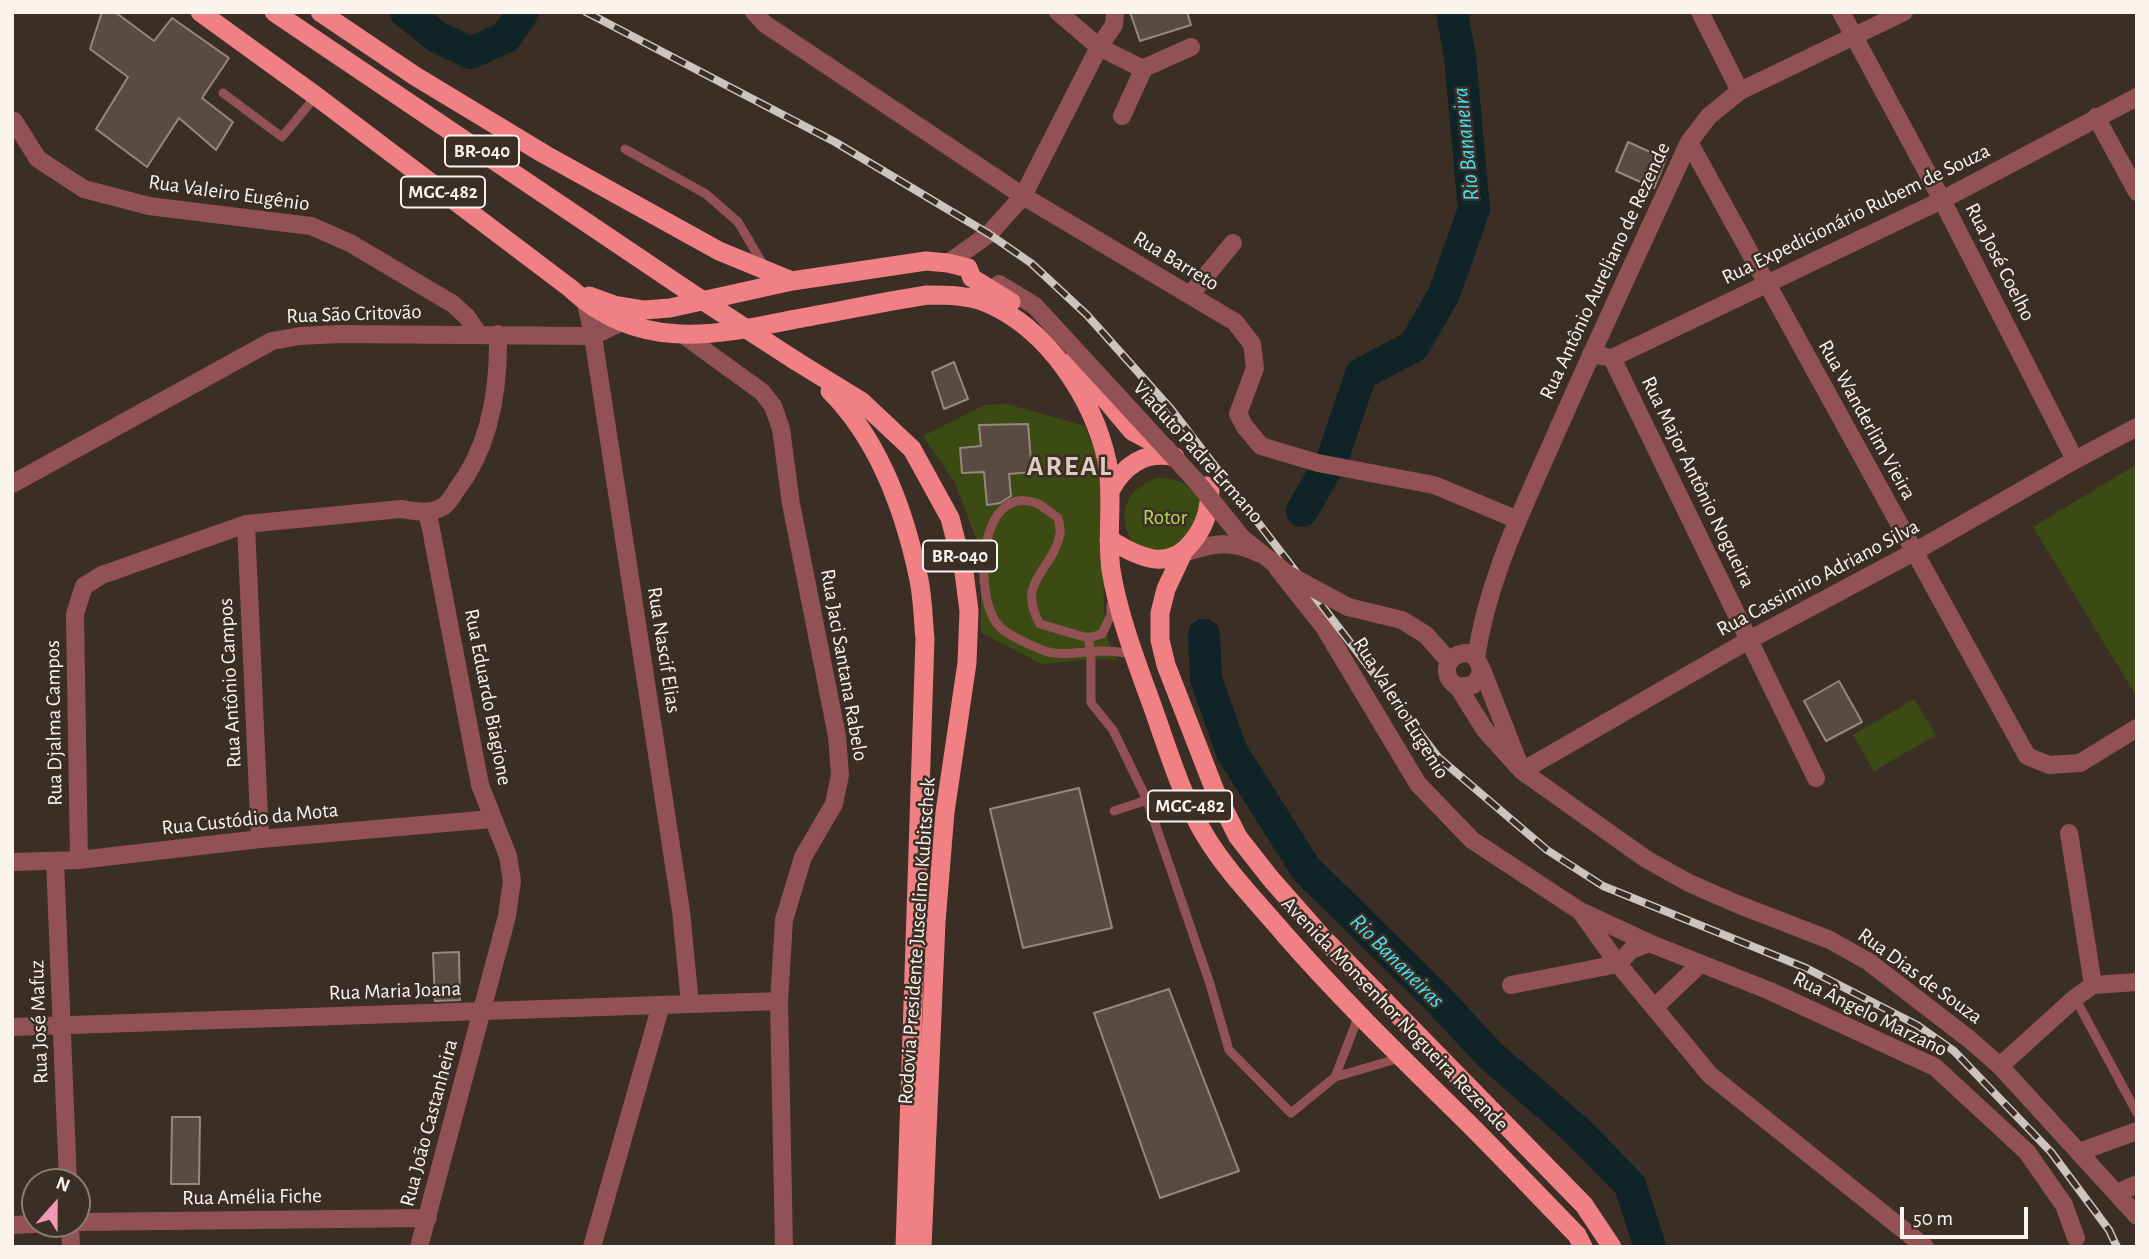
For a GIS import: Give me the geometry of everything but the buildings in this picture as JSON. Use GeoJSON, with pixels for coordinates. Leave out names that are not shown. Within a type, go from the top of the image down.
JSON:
{"type":"FeatureCollection","features":[{"type":"Feature","properties":{"kind":"highway"},"geometry":{"type":"LineString","coordinates":[[200,12],[316,96]]}},
{"type":"Feature","properties":{"kind":"highway","name":"Rodovia Presidente Juscelino Kubitschek"},"geometry":{"type":"LineString","coordinates":[[274,12],[688,290],[861,401],[912,449],[950,517],[964,572],[969,611],[967,663],[945,812],[940,867],[922,1247]]}},
{"type":"Feature","properties":{"kind":"highway"},"geometry":{"type":"LineString","coordinates":[[320,12],[415,76],[544,154],[719,251],[792,281]]}},
{"type":"Feature","properties":{"kind":"highway","name":"MGC-482"},"geometry":{"type":"LineString","coordinates":[[316,96],[586,303],[623,324],[652,332],[685,336],[735,331],[916,297],[958,296]]}},
{"type":"Feature","properties":{"kind":"highway","name":"MGC-482"},"geometry":{"type":"LineString","coordinates":[[570,289],[614,305],[644,310],[670,308],[792,281],[926,261],[948,263],[970,273],[1039,322],[1132,430],[1183,458],[1210,491],[1206,522],[1183,553]]}},
{"type":"Feature","properties":{"kind":"highway"},"geometry":{"type":"LineString","coordinates":[[727,295],[722,302],[722,320],[727,327],[735,331]]}},
{"type":"Feature","properties":{"kind":"highway","name":"Avenida Monsenhor Nogueira Rezende"},"geometry":{"type":"LineString","coordinates":[[958,296],[986,303],[1012,317],[1042,342],[1068,371],[1085,399],[1107,461],[1111,570],[1133,654],[1191,810],[1206,838],[1228,868],[1302,954],[1577,1235],[1583,1247]]}},
{"type":"Feature","properties":{"kind":"highway","name":"Rodovia Presidente Juscelino Kubitschek"},"geometry":{"type":"LineString","coordinates":[[802,364],[846,408],[877,454],[899,512],[919,580],[925,639],[905,1247]]}},
{"type":"Feature","properties":{"kind":"highway"},"geometry":{"type":"LineString","coordinates":[[1110,491],[1118,475],[1147,456],[1166,454],[1183,458]]}},
{"type":"Feature","properties":{"kind":"highway"},"geometry":{"type":"LineString","coordinates":[[1109,539],[1130,552],[1148,558],[1167,559],[1183,553]]}},
{"type":"Feature","properties":{"kind":"highway","name":"Avenida Monsenhor Nogueira Rezende"},"geometry":{"type":"LineString","coordinates":[[1183,553],[1166,589],[1160,613],[1160,640],[1166,665],[1215,791],[1238,837],[1323,938],[1584,1205],[1612,1247]]}},
{"type":"Feature","properties":{"kind":"highway"},"geometry":{"type":"LineString","coordinates":[[1302,954],[1323,938]]}},
{"type":"Feature","properties":{"kind":"highway"},"geometry":{"type":"LineString","coordinates":[[1482,1138],[1502,1119]]}},
{"type":"Feature","properties":{"kind":"street","name":"Rua Barreto"},"geometry":{"type":"LineString","coordinates":[[754,12],[765,24],[1023,197],[1235,322],[1252,344],[1255,368],[1238,414],[1261,446],[1318,463],[1434,485],[1518,520]]}},
{"type":"Feature","properties":{"kind":"street"},"geometry":{"type":"LineString","coordinates":[[1058,12],[1099,47],[1134,66],[1144,68],[1191,47]]}},
{"type":"Feature","properties":{"kind":"street"},"geometry":{"type":"LineString","coordinates":[[948,263],[989,234],[1023,197],[1099,47],[1114,25],[1115,12]]}},
{"type":"Feature","properties":{"kind":"street"},"geometry":{"type":"LineString","coordinates":[[1700,12],[1740,91]]}},
{"type":"Feature","properties":{"kind":"street","name":"Rua José Coelho"},"geometry":{"type":"LineString","coordinates":[[1841,12],[1942,200],[2075,460]]}},
{"type":"Feature","properties":{"kind":"street","name":"Rua Antônio Aureliano de Rezende"},"geometry":{"type":"LineString","coordinates":[[1478,661],[1490,590],[1518,520],[1689,142],[1709,116],[1740,91],[1904,12]]}},
{"type":"Feature","properties":{"kind":"street"},"geometry":{"type":"LineString","coordinates":[[1122,116],[1144,68]]}},
{"type":"Feature","properties":{"kind":"street","name":"Rua Expedicionário Rubem de Souza"},"geometry":{"type":"LineString","coordinates":[[1612,358],[1942,200],[2137,97]]}},
{"type":"Feature","properties":{"kind":"street"},"geometry":{"type":"LineString","coordinates":[[2096,117],[2137,192]]}},
{"type":"Feature","properties":{"kind":"street","name":"Rua Valeiro Eugênio"},"geometry":{"type":"LineString","coordinates":[[14,121],[38,159],[84,189],[149,206],[312,226],[350,243],[453,304],[467,317],[478,333]]}},
{"type":"Feature","properties":{"kind":"street","name":"Rua Wanderlim Vieira"},"geometry":{"type":"LineString","coordinates":[[1689,142],[2027,756],[2049,765],[2080,763],[2137,728]]}},
{"type":"Feature","properties":{"kind":"street"},"geometry":{"type":"LineString","coordinates":[[1190,295],[1233,243]]}},
{"type":"Feature","properties":{"kind":"street"},"geometry":{"type":"LineString","coordinates":[[958,296],[970,273]]}},
{"type":"Feature","properties":{"kind":"street","name":"Viaduto Padre Ermano"},"geometry":{"type":"LineString","coordinates":[[970,273],[1004,287],[1035,306],[1196,481],[1242,538],[1289,575],[1348,607],[1402,620],[1426,635],[1448,661]]}},
{"type":"Feature","properties":{"kind":"street","name":"Rua Nascif Elias"},"geometry":{"type":"LineString","coordinates":[[586,303],[681,911],[690,1004]]}},
{"type":"Feature","properties":{"kind":"street","name":"Rua São Critovão"},"geometry":{"type":"LineString","coordinates":[[12,484],[272,341],[339,334],[593,336],[623,324],[644,310]]}},
{"type":"Feature","properties":{"kind":"street"},"geometry":{"type":"LineString","coordinates":[[246,524],[401,509],[426,512],[444,506],[472,470],[489,425],[499,361],[498,334]]}},
{"type":"Feature","properties":{"kind":"street","name":"Rua Jaci Santana Rabelo"},"geometry":{"type":"LineString","coordinates":[[685,336],[762,392],[773,406],[781,429],[791,504],[837,736],[840,775],[834,804],[803,857],[784,920],[779,1001],[784,1247]]}},
{"type":"Feature","properties":{"kind":"street"},"geometry":{"type":"LineString","coordinates":[[1591,354],[1612,358]]}},
{"type":"Feature","properties":{"kind":"street","name":"Rua Major Antônio Nogueira"},"geometry":{"type":"LineString","coordinates":[[1612,358],[1816,778]]}},
{"type":"Feature","properties":{"kind":"street","name":"Rua Cassimiro Adriano Silva"},"geometry":{"type":"LineString","coordinates":[[1522,771],[1749,640],[1914,552],[2137,427]]}},
{"type":"Feature","properties":{"kind":"street","name":"Rua Valerio Eugenio"},"geometry":{"type":"LineString","coordinates":[[1210,491],[1270,559],[1324,627],[1418,784],[1472,840],[1580,911]]}},
{"type":"Feature","properties":{"kind":"street","name":"Rua Eduardo Biagione"},"geometry":{"type":"LineString","coordinates":[[426,512],[480,785],[508,856],[512,881],[507,916],[482,1011]]}},
{"type":"Feature","properties":{"kind":"street","name":"Rua Djalma Campos"},"geometry":{"type":"LineString","coordinates":[[79,860],[75,614],[84,586],[102,575],[246,524]]}},
{"type":"Feature","properties":{"kind":"street","name":"Rua Antônio Campos"},"geometry":{"type":"LineString","coordinates":[[246,524],[260,839]]}},
{"type":"Feature","properties":{"kind":"street","name":"Rua Valerio Eugenio"},"geometry":{"type":"LineString","coordinates":[[1183,553],[1213,543],[1229,543],[1248,548],[1270,559]]}},
{"type":"Feature","properties":{"kind":"street"},"geometry":{"type":"LineString","coordinates":[[1478,661],[1481,672],[1479,680],[1473,685],[1458,687],[1451,683],[1447,676],[1448,661],[1461,653],[1469,653],[1478,661],[1522,771]]}},
{"type":"Feature","properties":{"kind":"street","name":"Rua Dias de Souza"},"geometry":{"type":"LineString","coordinates":[[1458,687],[1485,730],[1522,771],[1646,859],[1689,883],[1830,940],[1868,962],[1969,1039],[2000,1066],[2137,1216]]}},
{"type":"Feature","properties":{"kind":"street","name":"Rua Custódio da Mota"},"geometry":{"type":"LineString","coordinates":[[12,862],[79,860],[260,839],[492,819]]}},
{"type":"Feature","properties":{"kind":"street"},"geometry":{"type":"LineString","coordinates":[[2069,833],[2093,985]]}},
{"type":"Feature","properties":{"kind":"street","name":"Rua José Mafuz"},"geometry":{"type":"LineString","coordinates":[[55,861],[67,1168]]}},
{"type":"Feature","properties":{"kind":"street"},"geometry":{"type":"LineString","coordinates":[[1580,911],[1618,964],[1710,1075],[1925,1247]]}},
{"type":"Feature","properties":{"kind":"street","name":"Rua Ângelo Marzano"},"geometry":{"type":"LineString","coordinates":[[1580,911],[1649,943],[1770,991],[1935,1067],[2027,1152],[2064,1205],[2076,1238]]}},
{"type":"Feature","properties":{"kind":"street"},"geometry":{"type":"LineString","coordinates":[[1511,985],[1618,964],[1631,950],[1649,943]]}},
{"type":"Feature","properties":{"kind":"street"},"geometry":{"type":"LineString","coordinates":[[1654,1008],[1700,964]]}},
{"type":"Feature","properties":{"kind":"street"},"geometry":{"type":"LineString","coordinates":[[2000,1066],[2093,985],[2137,982]]}},
{"type":"Feature","properties":{"kind":"street","name":"Rua Maria Joana"},"geometry":{"type":"LineString","coordinates":[[12,1027],[779,1001]]}},
{"type":"Feature","properties":{"kind":"street"},"geometry":{"type":"LineString","coordinates":[[592,1247],[661,1005]]}},
{"type":"Feature","properties":{"kind":"street","name":"Rua João Castanheira"},"geometry":{"type":"LineString","coordinates":[[419,1247],[482,1011]]}},
{"type":"Feature","properties":{"kind":"street"},"geometry":{"type":"LineString","coordinates":[[2080,1152],[2137,1131]]}},
{"type":"Feature","properties":{"kind":"street"},"geometry":{"type":"LineString","coordinates":[[2117,1193],[2137,1184]]}},
{"type":"Feature","properties":{"kind":"street","name":"Rua Amélia Fiche"},"geometry":{"type":"LineString","coordinates":[[91,1222],[428,1218]]}},
{"type":"Feature","properties":{"kind":"lane"},"geometry":{"type":"LineString","coordinates":[[223,93],[282,137],[316,96]]}},
{"type":"Feature","properties":{"kind":"lane"},"geometry":{"type":"LineString","coordinates":[[625,149],[706,194],[738,222],[767,271]]}},
{"type":"Feature","properties":{"kind":"lane"},"geometry":{"type":"LineString","coordinates":[[1111,570],[1111,615],[1102,634],[1088,638],[1040,624],[1032,612],[1031,589],[1060,533],[1058,518],[1035,503],[1019,501],[1003,507],[993,521],[984,558],[986,604],[999,627],[1046,652],[1108,651],[1133,654]]}},
{"type":"Feature","properties":{"kind":"lane"},"geometry":{"type":"LineString","coordinates":[[1088,638],[1091,652],[1091,703],[1113,730],[1147,800],[1210,984],[1229,1050],[1292,1113],[1335,1077],[1401,1057]]}},
{"type":"Feature","properties":{"kind":"lane"},"geometry":{"type":"LineString","coordinates":[[1114,811],[1147,800]]}},
{"type":"Feature","properties":{"kind":"lane"},"geometry":{"type":"LineString","coordinates":[[2075,998],[2137,1113]]}},
{"type":"Feature","properties":{"kind":"lane"},"geometry":{"type":"LineString","coordinates":[[1335,1077],[1359,1015]]}},
{"type":"Feature","properties":{"kind":"green space"},"geometry":{"type":"Polygon","coordinates":[[[1007,404],[1085,426],[1095,452],[1102,492],[1104,610],[1108,641],[1117,660],[1104,658],[1042,664],[981,633],[981,552],[955,483],[923,436],[984,405],[1007,404]]]}},
{"type":"Feature","properties":{"kind":"green space"},"geometry":{"type":"Polygon","coordinates":[[[2137,464],[2137,697],[2033,527],[2137,464]]]}},
{"type":"Feature","properties":{"kind":"green space","name":"Rotor"},"geometry":{"type":"Polygon","coordinates":[[[1156,478],[1178,481],[1191,488],[1196,494],[1206,522],[1167,558],[1132,542],[1125,521],[1125,512],[1131,496],[1145,483],[1156,478]]]}},
{"type":"Feature","properties":{"kind":"green space"},"geometry":{"type":"Polygon","coordinates":[[[1914,699],[1936,735],[1874,771],[1853,735],[1914,699]]]}},
{"type":"Feature","properties":{"kind":"waterway","name":"Rio Bananeira"},"geometry":{"type":"LineString","coordinates":[[406,12],[437,37],[471,53],[506,37],[523,12]]}},
{"type":"Feature","properties":{"kind":"waterway","name":"Rio Bananeira"},"geometry":{"type":"LineString","coordinates":[[1302,511],[1333,457],[1361,374],[1414,346],[1444,294],[1474,209],[1460,57],[1452,12]]}},
{"type":"Feature","properties":{"kind":"waterway","name":"Rio Bananeiras"},"geometry":{"type":"LineString","coordinates":[[1204,635],[1206,679],[1232,752],[1306,869],[1435,996],[1490,1055],[1575,1129],[1630,1185],[1650,1247]]}},
{"type":"Feature","properties":{"kind":"railway"},"geometry":{"type":"LineString","coordinates":[[586,12],[835,142],[989,234],[1031,263],[1087,315],[1171,409],[1438,757],[1547,850],[1603,886],[1806,968],[1917,1025],[1954,1051],[2051,1152],[2109,1230],[2117,1247]]}},
{"type":"Feature","properties":{"kind":"district","name":"AREAL"},"geometry":{"type":"Point","coordinates":[1070,467]}}]}
